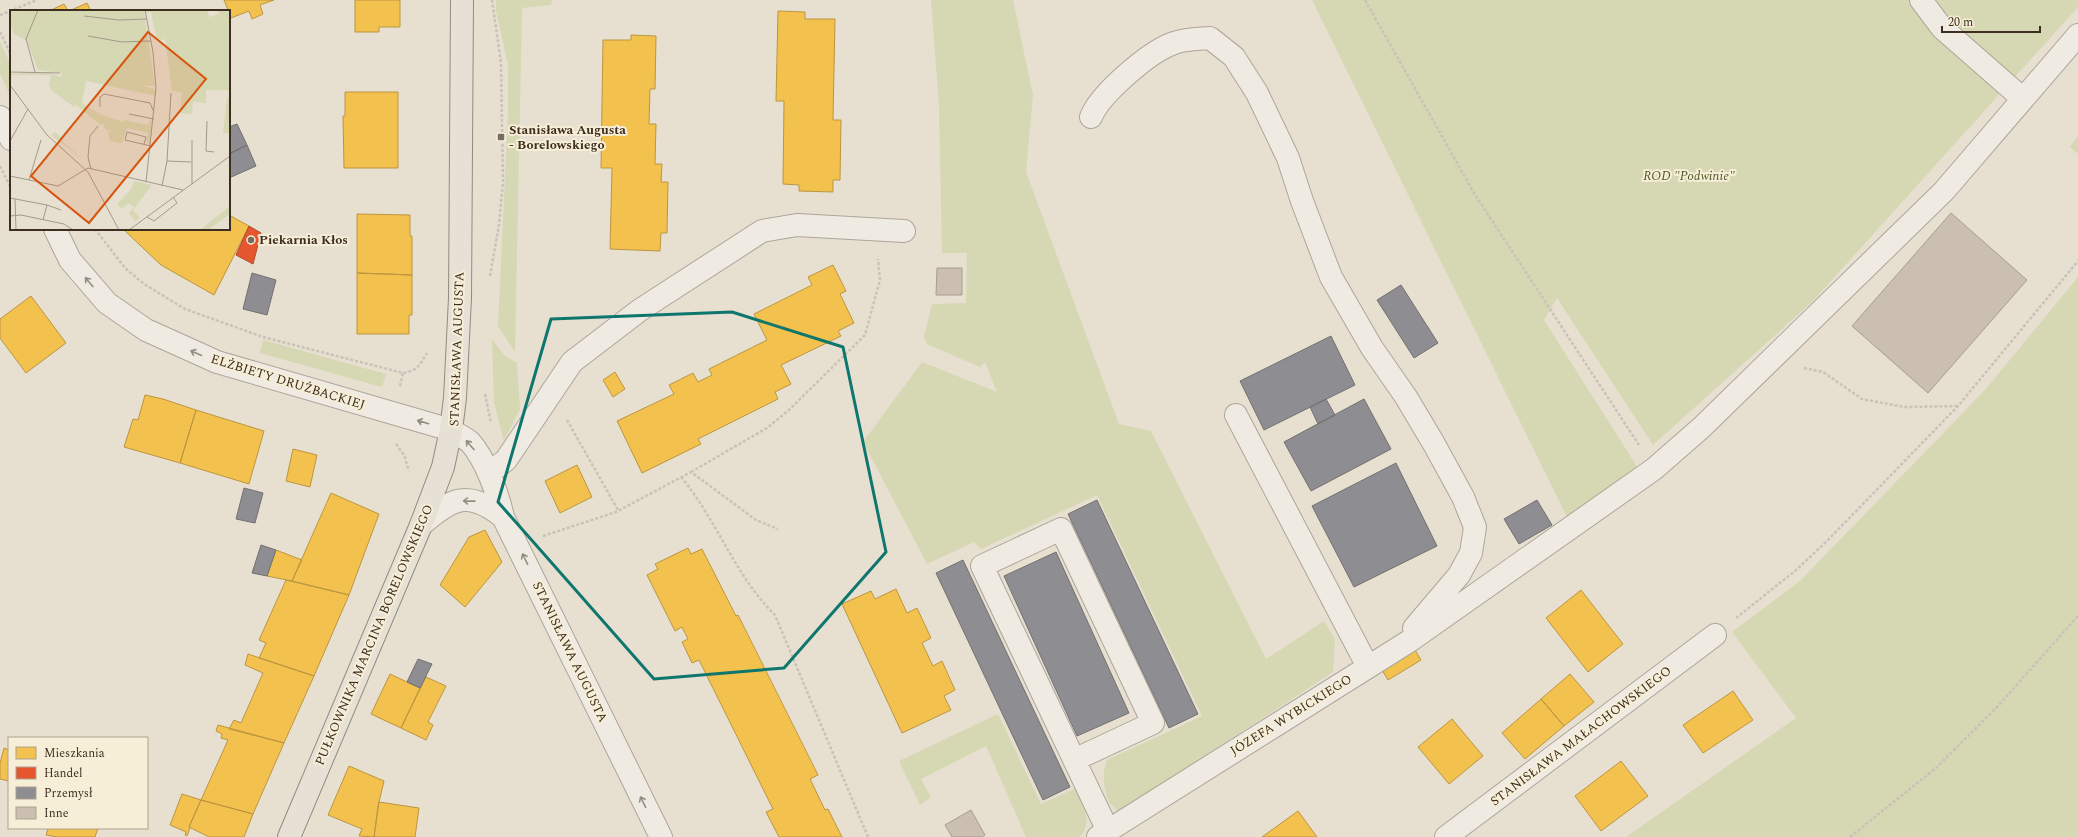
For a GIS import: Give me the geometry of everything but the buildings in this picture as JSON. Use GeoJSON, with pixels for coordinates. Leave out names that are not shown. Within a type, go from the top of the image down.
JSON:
{"type":"FeatureCollection","features":[{"type":"Feature","properties":{"kind":"main road","name":"STANISŁAWA AUGUSTA"},"geometry":{"type":"LineString","coordinates":[[451,430],[456,392],[460,298],[462,0]]}},
{"type":"Feature","properties":{"kind":"main road","name":"PUŁKOWNIKA MARCINA BORELOWSKIEGO"},"geometry":{"type":"LineString","coordinates":[[289,837],[421,525],[443,467],[451,430]]}},
{"type":"Feature","properties":{"kind":"street"},"geometry":{"type":"LineString","coordinates":[[1920,0],[1942,28],[2023,99]]}},
{"type":"Feature","properties":{"kind":"street","name":"JÓZEFA WYBICKIEGO"},"geometry":{"type":"LineString","coordinates":[[1103,834],[1398,648],[1654,469],[1701,428],[1944,191],[2078,35]]}},
{"type":"Feature","properties":{"kind":"street"},"geometry":{"type":"LineString","coordinates":[[1090,117],[1109,92],[1148,56],[1174,43],[1210,38],[1234,58],[1257,93],[1288,158],[1302,201],[1331,277],[1372,348],[1406,397],[1434,444],[1463,497],[1474,527],[1471,553],[1459,574],[1398,648]]}},
{"type":"Feature","properties":{"kind":"street"},"geometry":{"type":"LineString","coordinates":[[0,117],[10,137]]}},
{"type":"Feature","properties":{"kind":"street"},"geometry":{"type":"LineString","coordinates":[[489,473],[506,460],[572,362],[640,310],[762,231],[797,226],[904,231]]}},
{"type":"Feature","properties":{"kind":"street","name":"ELŻBIETY DRUŻBACKIEJ"},"geometry":{"type":"LineString","coordinates":[[55,230],[70,260],[107,304],[146,330],[217,362],[451,430]]}},
{"type":"Feature","properties":{"kind":"street"},"geometry":{"type":"LineString","coordinates":[[1236,415],[1368,667]]}},
{"type":"Feature","properties":{"kind":"street","name":"STANISŁAWA AUGUSTA"},"geometry":{"type":"LineString","coordinates":[[451,430],[469,442],[489,473],[498,495],[503,517],[661,837]]}},
{"type":"Feature","properties":{"kind":"street"},"geometry":{"type":"LineString","coordinates":[[421,525],[438,510],[453,501],[473,500],[489,506],[503,517]]}},
{"type":"Feature","properties":{"kind":"street"},"geometry":{"type":"LineString","coordinates":[[1074,760],[1153,723],[1061,529],[982,566],[1074,760],[1103,834]]}},
{"type":"Feature","properties":{"kind":"street","name":"STANISŁAWA MAŁACHOWSKIEGO"},"geometry":{"type":"LineString","coordinates":[[1446,837],[1715,635]]}},
{"type":"Feature","properties":{"kind":"path"},"geometry":{"type":"LineString","coordinates":[[12,10],[37,0]]}},
{"type":"Feature","properties":{"kind":"path"},"geometry":{"type":"LineString","coordinates":[[1365,0],[1474,193],[1654,469]]}},
{"type":"Feature","properties":{"kind":"path"},"geometry":{"type":"LineString","coordinates":[[0,15],[10,11]]}},
{"type":"Feature","properties":{"kind":"path"},"geometry":{"type":"LineString","coordinates":[[0,32],[10,53]]}},
{"type":"Feature","properties":{"kind":"path"},"geometry":{"type":"LineString","coordinates":[[0,165],[10,186]]}},
{"type":"Feature","properties":{"kind":"path"},"geometry":{"type":"LineString","coordinates":[[96,230],[109,250],[126,268],[144,284],[164,297],[185,309],[263,337],[403,373],[412,372],[419,368],[431,348]]}},
{"type":"Feature","properties":{"kind":"path"},"geometry":{"type":"LineString","coordinates":[[539,537],[618,510],[691,472],[767,428],[789,410],[865,335],[880,280],[878,256]]}},
{"type":"Feature","properties":{"kind":"path"},"geometry":{"type":"LineString","coordinates":[[1715,635],[1795,571],[1827,541],[1958,406],[2078,261]]}},
{"type":"Feature","properties":{"kind":"path"},"geometry":{"type":"LineString","coordinates":[[1766,364],[1794,365],[1823,372],[1862,399],[1904,408],[1958,406]]}},
{"type":"Feature","properties":{"kind":"path"},"geometry":{"type":"LineString","coordinates":[[564,414],[618,510]]}},
{"type":"Feature","properties":{"kind":"path"},"geometry":{"type":"LineString","coordinates":[[393,441],[404,455],[410,473]]}},
{"type":"Feature","properties":{"kind":"path"},"geometry":{"type":"LineString","coordinates":[[691,472],[756,520],[778,529]]}},
{"type":"Feature","properties":{"kind":"path"},"geometry":{"type":"LineString","coordinates":[[681,477],[698,497],[749,585],[775,615],[868,837]]}},
{"type":"Feature","properties":{"kind":"path"},"geometry":{"type":"LineString","coordinates":[[1850,837],[1936,768],[1997,707],[2078,616]]}},
{"type":"Feature","properties":{"kind":"highlighted area"},"geometry":{"type":"Polygon","coordinates":[[[732,312],[843,347],[886,552],[784,668],[654,679],[498,502],[551,319],[732,312]]]}},
{"type":"Feature","properties":{"kind":"green space"},"geometry":{"type":"Polygon","coordinates":[[[496,0],[552,0],[551,5],[522,8],[515,352],[498,326],[508,113],[508,65],[496,11],[496,0]]]}},
{"type":"Feature","properties":{"kind":"green space"},"geometry":{"type":"Polygon","coordinates":[[[931,0],[1013,0],[1033,95],[1026,172],[1119,424],[1151,431],[1266,659],[1324,621],[1335,639],[1333,672],[1119,812],[1110,803],[1106,793],[1104,770],[1107,760],[1202,716],[1097,495],[981,549],[974,542],[927,564],[863,442],[922,362],[997,392],[985,362],[980,367],[927,344],[924,337],[932,304],[966,303],[967,253],[942,253],[939,107],[931,0]]]}},
{"type":"Feature","properties":{"kind":"green space","name":"ROD \"Podwinie\""},"geometry":{"type":"Polygon","coordinates":[[[1312,0],[2078,0],[2078,7],[1813,301],[1653,445],[1557,298],[1544,320],[1638,468],[1567,517],[1312,0]]]}},
{"type":"Feature","properties":{"kind":"green space"},"geometry":{"type":"Polygon","coordinates":[[[0,42],[10,63],[10,95],[0,74],[0,42]]]}},
{"type":"Feature","properties":{"kind":"green space"},"geometry":{"type":"Polygon","coordinates":[[[2078,136],[2078,154],[2070,147],[2078,136]]]}},
{"type":"Feature","properties":{"kind":"green space"},"geometry":{"type":"Polygon","coordinates":[[[2078,277],[2078,837],[1626,837],[1796,718],[1732,632],[1800,581],[1985,390],[2078,277]]]}},
{"type":"Feature","properties":{"kind":"green space"},"geometry":{"type":"Polygon","coordinates":[[[492,339],[504,355],[517,363],[520,409],[504,441],[494,402],[492,339]]]}},
{"type":"Feature","properties":{"kind":"green space"},"geometry":{"type":"Polygon","coordinates":[[[263,340],[386,374],[382,387],[260,353],[263,340]]]}},
{"type":"Feature","properties":{"kind":"green space"},"geometry":{"type":"Polygon","coordinates":[[[998,714],[1041,804],[1076,788],[1086,813],[1086,826],[1079,837],[1026,837],[986,746],[921,779],[931,797],[920,805],[899,761],[998,714]]]}},
{"type":"Feature","properties":{"kind":"place","name":"Stanisława Augusta - Borelowskiego"},"geometry":{"type":"Point","coordinates":[501,137]}},
{"type":"Feature","properties":{"kind":"place","name":"Piekarnia Kłos"},"geometry":{"type":"Point","coordinates":[251,240]}}]}
